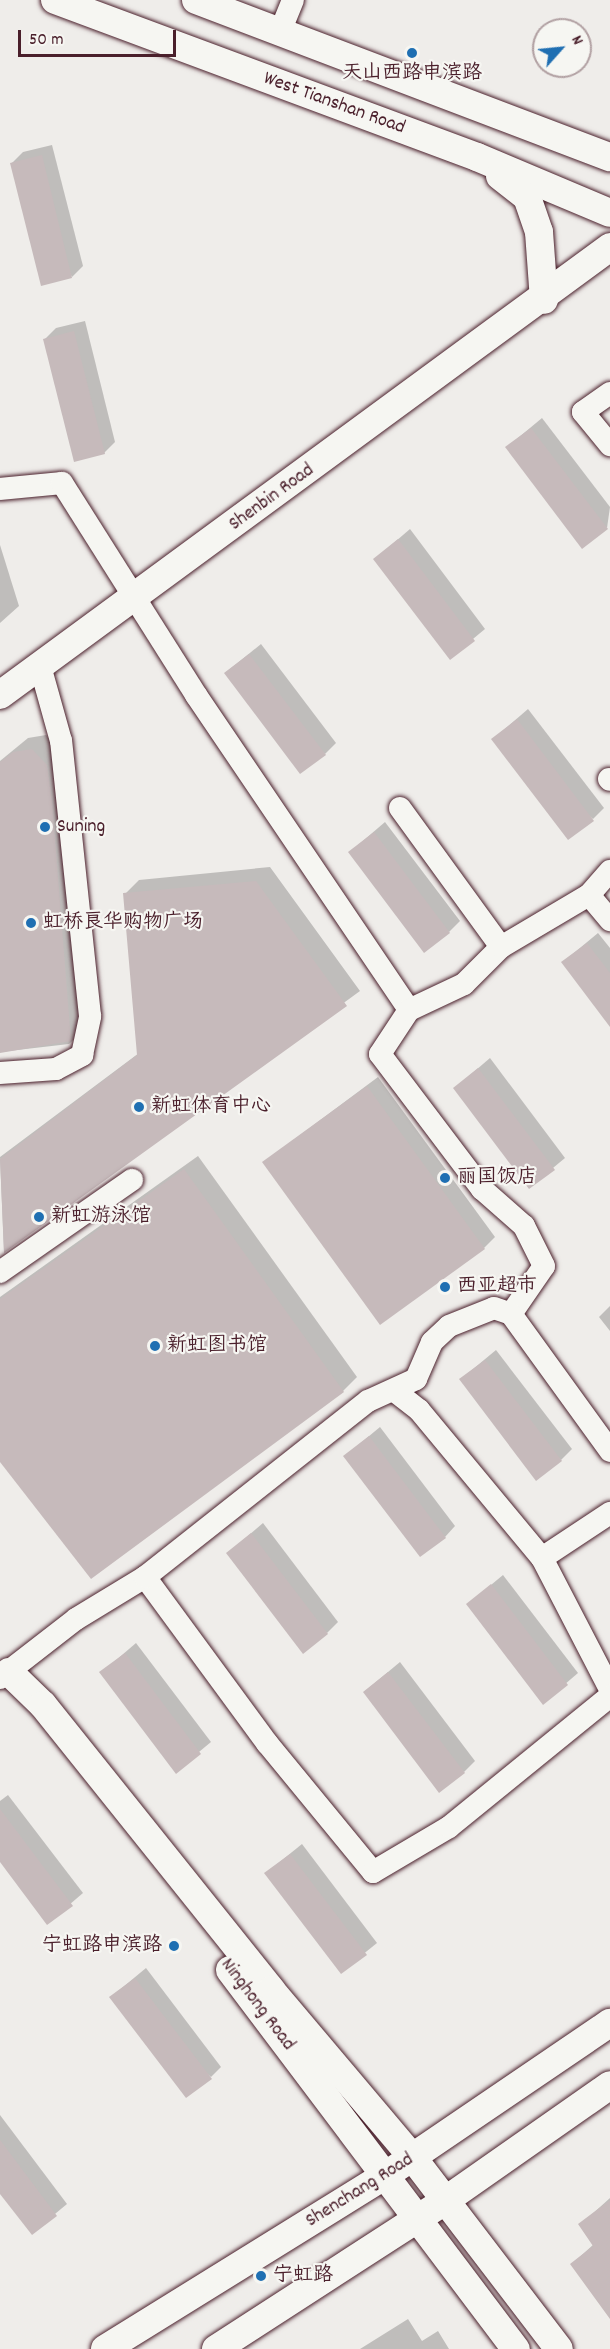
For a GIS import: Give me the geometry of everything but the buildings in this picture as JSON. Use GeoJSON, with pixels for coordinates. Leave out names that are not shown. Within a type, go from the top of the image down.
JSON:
{"type":"FeatureCollection","features":[{"type":"Feature","properties":{"kind":"main road","name":"West Tianshan Road"},"geometry":{"type":"LineString","coordinates":[[55,0],[477,157],[610,213]]}},
{"type":"Feature","properties":{"kind":"main road"},"geometry":{"type":"LineString","coordinates":[[196,0],[610,157]]}},
{"type":"Feature","properties":{"kind":"main road"},"geometry":{"type":"LineString","coordinates":[[477,157],[526,197],[539,232],[544,300]]}},
{"type":"Feature","properties":{"kind":"main road","name":"Shenbin Road"},"geometry":{"type":"LineString","coordinates":[[0,695],[544,300],[610,247]]}},
{"type":"Feature","properties":{"kind":"main road"},"geometry":{"type":"LineString","coordinates":[[3,1670],[43,1705],[271,1990],[413,2158],[559,2349]]}},
{"type":"Feature","properties":{"kind":"main road","name":"Ninghong Road"},"geometry":{"type":"LineString","coordinates":[[3,1670],[31,1716],[419,2218],[516,2349]]}},
{"type":"Feature","properties":{"kind":"main road","name":"Shenchang Road"},"geometry":{"type":"LineString","coordinates":[[105,2349],[413,2158],[610,2023]]}},
{"type":"Feature","properties":{"kind":"main road"},"geometry":{"type":"LineString","coordinates":[[216,2349],[446,2200],[610,2085]]}},
{"type":"Feature","properties":{"kind":"lane"},"geometry":{"type":"LineString","coordinates":[[280,32],[293,0]]}},
{"type":"Feature","properties":{"kind":"lane"},"geometry":{"type":"LineString","coordinates":[[610,393],[582,412],[610,445]]}},
{"type":"Feature","properties":{"kind":"lane"},"geometry":{"type":"LineString","coordinates":[[0,489],[62,483],[135,598],[409,1010]]}},
{"type":"Feature","properties":{"kind":"lane"},"geometry":{"type":"LineString","coordinates":[[0,1073],[56,1069],[82,1055],[90,1016],[61,741],[40,666]]}},
{"type":"Feature","properties":{"kind":"lane"},"geometry":{"type":"LineString","coordinates":[[400,808],[501,947]]}},
{"type":"Feature","properties":{"kind":"lane"},"geometry":{"type":"LineString","coordinates":[[511,1314],[544,1266],[524,1226],[482,1189],[380,1054],[409,1010],[464,984],[501,947],[589,895],[610,871]]}},
{"type":"Feature","properties":{"kind":"lane"},"geometry":{"type":"LineString","coordinates":[[589,895],[610,920]]}},
{"type":"Feature","properties":{"kind":"lane"},"geometry":{"type":"LineString","coordinates":[[0,1272],[132,1180]]}},
{"type":"Feature","properties":{"kind":"lane"},"geometry":{"type":"LineString","coordinates":[[3,1670],[76,1619],[145,1576],[368,1401],[396,1392],[416,1379],[432,1342],[448,1326],[494,1308],[511,1314],[610,1451]]}},
{"type":"Feature","properties":{"kind":"lane"},"geometry":{"type":"LineString","coordinates":[[396,1392],[419,1410],[542,1558],[610,1689]]}},
{"type":"Feature","properties":{"kind":"lane"},"geometry":{"type":"LineString","coordinates":[[542,1558],[610,1513]]}},
{"type":"Feature","properties":{"kind":"lane"},"geometry":{"type":"LineString","coordinates":[[145,1576],[267,1743],[373,1872],[449,1827],[610,1696]]}},
{"type":"Feature","properties":{"kind":"place","name":"天山西路申滨路"},"geometry":{"type":"Point","coordinates":[412,53]}},
{"type":"Feature","properties":{"kind":"place","name":"Suning"},"geometry":{"type":"Point","coordinates":[45,827]}},
{"type":"Feature","properties":{"kind":"place","name":"虹桥良华购物广场"},"geometry":{"type":"Point","coordinates":[31,923]}},
{"type":"Feature","properties":{"kind":"place","name":"新虹体育中心"},"geometry":{"type":"Point","coordinates":[139,1107]}},
{"type":"Feature","properties":{"kind":"place","name":"丽国饭店"},"geometry":{"type":"Point","coordinates":[445,1178]}},
{"type":"Feature","properties":{"kind":"place","name":"新虹游泳馆"},"geometry":{"type":"Point","coordinates":[39,1217]}},
{"type":"Feature","properties":{"kind":"place","name":"西亚超市"},"geometry":{"type":"Point","coordinates":[445,1287]}},
{"type":"Feature","properties":{"kind":"place","name":"新虹图书馆"},"geometry":{"type":"Point","coordinates":[155,1346]}},
{"type":"Feature","properties":{"kind":"place","name":"宁虹路申滨路"},"geometry":{"type":"Point","coordinates":[174,1946]}},
{"type":"Feature","properties":{"kind":"place","name":"宁虹路"},"geometry":{"type":"Point","coordinates":[261,2276]}}]}
